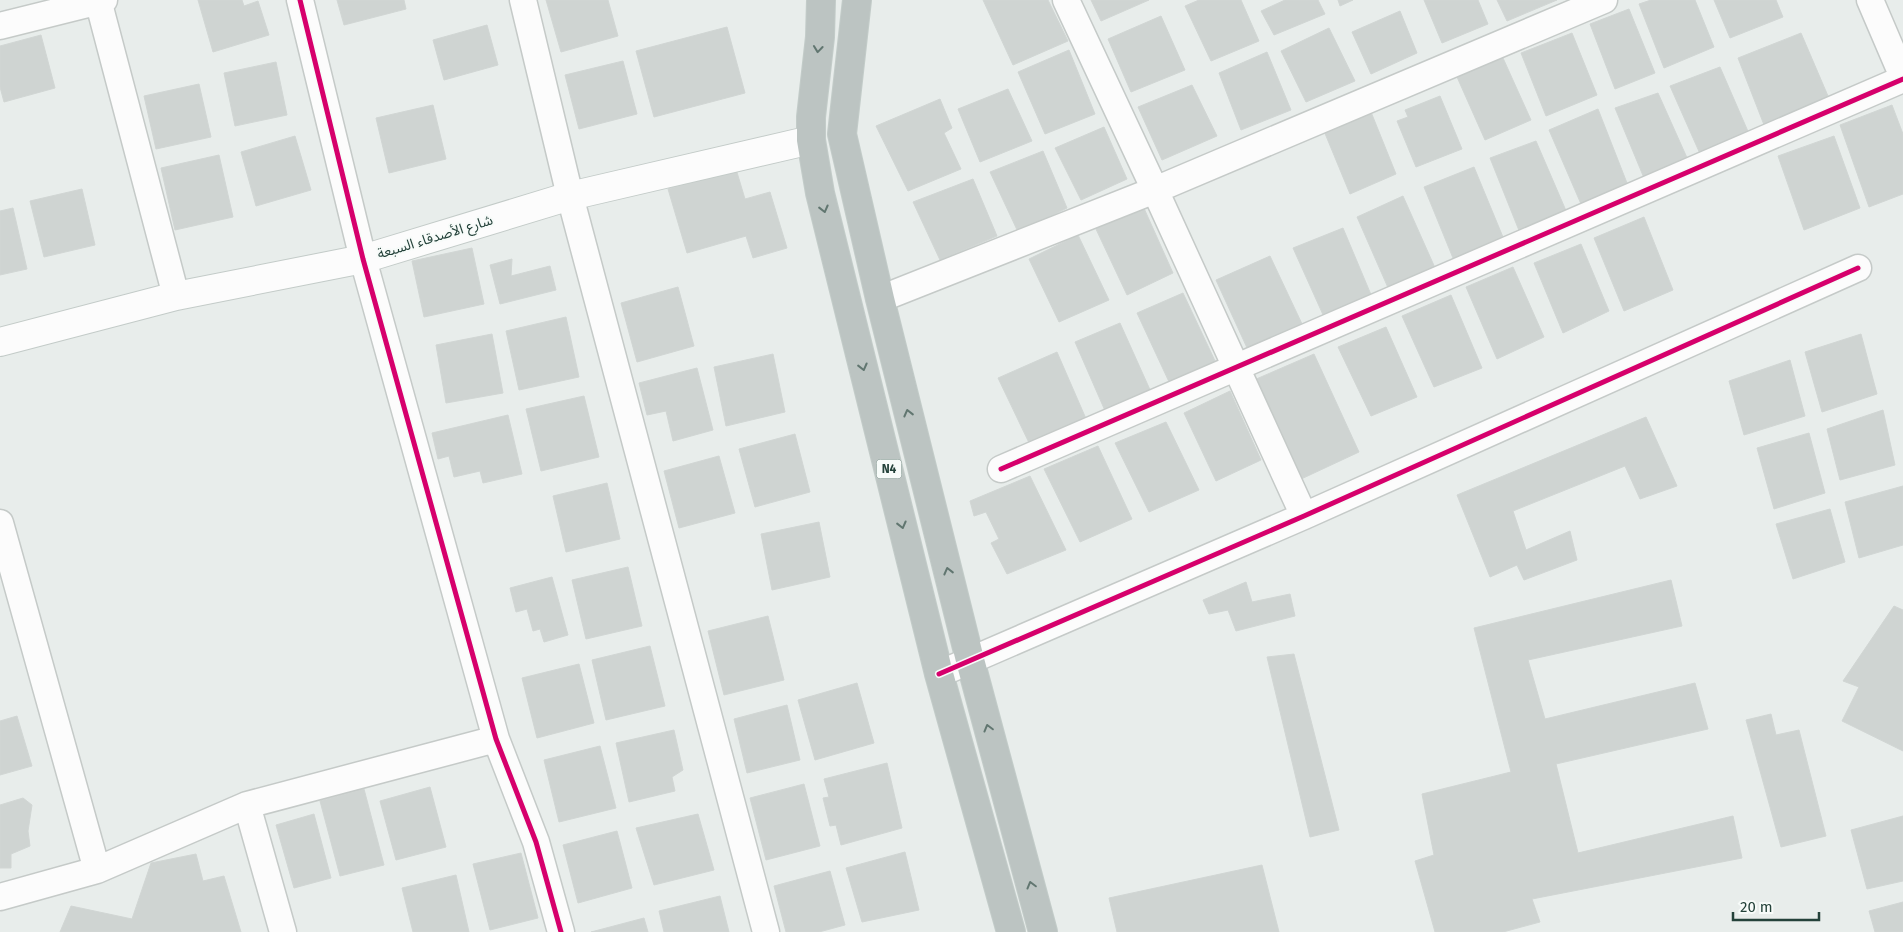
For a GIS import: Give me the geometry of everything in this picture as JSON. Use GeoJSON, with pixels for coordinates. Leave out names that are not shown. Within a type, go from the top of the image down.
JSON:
{"type":"FeatureCollection","features":[{"type":"Feature","properties":{"kind":"highway","name":"N4"},"geometry":{"type":"LineString","coordinates":[[821,0],[820,37],[811,117],[811,140],[820,193],[939,674],[1011,932]]}},
{"type":"Feature","properties":{"kind":"highway","name":"N4"},"geometry":{"type":"LineString","coordinates":[[857,0],[842,134],[880,299],[970,660],[1043,932]]}},
{"type":"Feature","properties":{"kind":"street"},"geometry":{"type":"LineString","coordinates":[[300,0],[363,259],[496,739],[536,842],[561,932]]}},
{"type":"Feature","properties":{"kind":"street"},"geometry":{"type":"LineString","coordinates":[[523,0],[570,196],[766,932]]}},
{"type":"Feature","properties":{"kind":"street"},"geometry":{"type":"LineString","coordinates":[[1066,0],[1304,516]]}},
{"type":"Feature","properties":{"kind":"street"},"geometry":{"type":"LineString","coordinates":[[880,299],[1155,190],[1604,0]]}},
{"type":"Feature","properties":{"kind":"street"},"geometry":{"type":"LineString","coordinates":[[1001,469],[1903,78],[1870,0]]}},
{"type":"Feature","properties":{"kind":"street"},"geometry":{"type":"LineString","coordinates":[[0,26],[101,1],[176,296]]}},
{"type":"Feature","properties":{"kind":"street","name":"شارع الأصدقاء السبعة"},"geometry":{"type":"LineString","coordinates":[[0,342],[176,296],[363,259],[570,196],[811,140]]}},
{"type":"Feature","properties":{"kind":"street"},"geometry":{"type":"LineString","coordinates":[[939,674],[1304,516],[1858,268]]}},
{"type":"Feature","properties":{"kind":"street"},"geometry":{"type":"LineString","coordinates":[[0,523],[97,870]]}},
{"type":"Feature","properties":{"kind":"street"},"geometry":{"type":"LineString","coordinates":[[0,897],[97,870],[247,805],[496,739]]}},
{"type":"Feature","properties":{"kind":"street"},"geometry":{"type":"LineString","coordinates":[[247,805],[283,932]]}},
{"type":"Feature","properties":{"kind":"building"},"geometry":{"type":"Polygon","coordinates":[[[198,0],[242,0],[244,6],[258,1],[269,35],[213,52],[198,0]]]}},
{"type":"Feature","properties":{"kind":"building"},"geometry":{"type":"Polygon","coordinates":[[[337,0],[404,0],[406,9],[344,25],[337,0]]]}},
{"type":"Feature","properties":{"kind":"building"},"geometry":{"type":"Polygon","coordinates":[[[546,0],[608,0],[618,36],[561,52],[546,0]]]}},
{"type":"Feature","properties":{"kind":"building"},"geometry":{"type":"Polygon","coordinates":[[[983,0],[1048,0],[1068,41],[1013,65],[983,0]]]}},
{"type":"Feature","properties":{"kind":"building"},"geometry":{"type":"Polygon","coordinates":[[[1091,0],[1149,0],[1101,21],[1091,0]]]}},
{"type":"Feature","properties":{"kind":"building"},"geometry":{"type":"Polygon","coordinates":[[[1199,0],[1241,0],[1259,41],[1211,61],[1185,6],[1199,0]]]}},
{"type":"Feature","properties":{"kind":"building"},"geometry":{"type":"Polygon","coordinates":[[[1285,0],[1318,0],[1325,14],[1274,35],[1261,11],[1285,0]]]}},
{"type":"Feature","properties":{"kind":"building"},"geometry":{"type":"Polygon","coordinates":[[[1338,0],[1353,0],[1340,6],[1338,0]]]}},
{"type":"Feature","properties":{"kind":"building"},"geometry":{"type":"Polygon","coordinates":[[[1424,0],[1478,0],[1488,24],[1442,43],[1424,0]]]}},
{"type":"Feature","properties":{"kind":"building"},"geometry":{"type":"Polygon","coordinates":[[[1497,0],[1557,0],[1507,21],[1497,0]]]}},
{"type":"Feature","properties":{"kind":"building"},"geometry":{"type":"Polygon","coordinates":[[[1651,0],[1695,0],[1714,47],[1664,68],[1639,4],[1651,0]]]}},
{"type":"Feature","properties":{"kind":"building"},"geometry":{"type":"Polygon","coordinates":[[[1714,0],[1776,0],[1783,17],[1730,38],[1714,0]]]}},
{"type":"Feature","properties":{"kind":"building"},"geometry":{"type":"Polygon","coordinates":[[[1629,9],[1655,73],[1615,89],[1590,24],[1629,9]]]}},
{"type":"Feature","properties":{"kind":"building"},"geometry":{"type":"Polygon","coordinates":[[[1400,11],[1417,53],[1371,74],[1352,32],[1400,11]]]}},
{"type":"Feature","properties":{"kind":"building"},"geometry":{"type":"Polygon","coordinates":[[[1161,16],[1185,70],[1131,92],[1108,39],[1161,16]]]}},
{"type":"Feature","properties":{"kind":"building"},"geometry":{"type":"Polygon","coordinates":[[[487,25],[498,65],[444,80],[433,40],[487,25]]]}},
{"type":"Feature","properties":{"kind":"building"},"geometry":{"type":"Polygon","coordinates":[[[727,27],[745,93],[654,117],[636,51],[727,27]]]}},
{"type":"Feature","properties":{"kind":"building"},"geometry":{"type":"Polygon","coordinates":[[[1329,28],[1355,81],[1306,102],[1281,51],[1329,28]]]}},
{"type":"Feature","properties":{"kind":"building"},"geometry":{"type":"Polygon","coordinates":[[[1572,33],[1597,95],[1546,116],[1521,53],[1572,33]]]}},
{"type":"Feature","properties":{"kind":"building"},"geometry":{"type":"Polygon","coordinates":[[[1801,33],[1831,103],[1766,130],[1738,58],[1801,33]]]}},
{"type":"Feature","properties":{"kind":"building"},"geometry":{"type":"Polygon","coordinates":[[[41,35],[55,88],[4,102],[0,87],[0,46],[41,35]]]}},
{"type":"Feature","properties":{"kind":"building"},"geometry":{"type":"Polygon","coordinates":[[[1069,50],[1095,114],[1045,134],[1018,72],[1069,50]]]}},
{"type":"Feature","properties":{"kind":"building"},"geometry":{"type":"Polygon","coordinates":[[[1267,52],[1291,110],[1241,130],[1219,73],[1267,52]]]}},
{"type":"Feature","properties":{"kind":"building"},"geometry":{"type":"Polygon","coordinates":[[[1503,58],[1531,120],[1485,140],[1457,77],[1503,58]]]}},
{"type":"Feature","properties":{"kind":"building"},"geometry":{"type":"Polygon","coordinates":[[[623,61],[637,114],[579,129],[565,75],[623,61]]]}},
{"type":"Feature","properties":{"kind":"building"},"geometry":{"type":"Polygon","coordinates":[[[276,62],[287,115],[235,126],[224,73],[276,62]]]}},
{"type":"Feature","properties":{"kind":"building"},"geometry":{"type":"Polygon","coordinates":[[[1720,67],[1750,136],[1701,156],[1670,86],[1720,67]]]}},
{"type":"Feature","properties":{"kind":"building"},"geometry":{"type":"Polygon","coordinates":[[[199,84],[211,137],[156,149],[144,96],[199,84]]]}},
{"type":"Feature","properties":{"kind":"building"},"geometry":{"type":"Polygon","coordinates":[[[1192,85],[1217,136],[1162,160],[1138,107],[1192,85]]]}},
{"type":"Feature","properties":{"kind":"building"},"geometry":{"type":"Polygon","coordinates":[[[1008,89],[1032,141],[980,162],[958,109],[1008,89]]]}},
{"type":"Feature","properties":{"kind":"building"},"geometry":{"type":"Polygon","coordinates":[[[1658,93],[1688,160],[1644,178],[1615,108],[1658,93]]]}},
{"type":"Feature","properties":{"kind":"building"},"geometry":{"type":"Polygon","coordinates":[[[1440,96],[1462,149],[1416,167],[1397,121],[1408,117],[1405,110],[1440,96]]]}},
{"type":"Feature","properties":{"kind":"building"},"geometry":{"type":"Polygon","coordinates":[[[940,99],[952,128],[944,133],[961,169],[908,191],[876,126],[940,99]]]}},
{"type":"Feature","properties":{"kind":"building"},"geometry":{"type":"Polygon","coordinates":[[[433,105],[446,159],[389,173],[376,118],[433,105]]]}},
{"type":"Feature","properties":{"kind":"building"},"geometry":{"type":"Polygon","coordinates":[[[1892,105],[1903,134],[1903,194],[1869,207],[1840,125],[1892,105]]]}},
{"type":"Feature","properties":{"kind":"building"},"geometry":{"type":"Polygon","coordinates":[[[1598,109],[1627,183],[1581,204],[1549,130],[1598,109]]]}},
{"type":"Feature","properties":{"kind":"building"},"geometry":{"type":"Polygon","coordinates":[[[1371,112],[1396,174],[1350,194],[1324,131],[1371,112]]]}},
{"type":"Feature","properties":{"kind":"building"},"geometry":{"type":"Polygon","coordinates":[[[1104,127],[1127,179],[1081,200],[1055,148],[1104,127]]]}},
{"type":"Feature","properties":{"kind":"building"},"geometry":{"type":"Polygon","coordinates":[[[295,136],[311,190],[256,206],[241,152],[295,136]]]}},
{"type":"Feature","properties":{"kind":"building"},"geometry":{"type":"Polygon","coordinates":[[[1834,136],[1860,208],[1804,230],[1778,156],[1834,136]]]}},
{"type":"Feature","properties":{"kind":"building"},"geometry":{"type":"Polygon","coordinates":[[[1536,141],[1567,213],[1520,233],[1490,158],[1536,141]]]}},
{"type":"Feature","properties":{"kind":"building"},"geometry":{"type":"Polygon","coordinates":[[[1043,151],[1067,208],[1018,232],[990,172],[1043,151]]]}},
{"type":"Feature","properties":{"kind":"building"},"geometry":{"type":"Polygon","coordinates":[[[219,155],[233,217],[175,230],[161,168],[219,155]]]}},
{"type":"Feature","properties":{"kind":"building"},"geometry":{"type":"Polygon","coordinates":[[[1474,167],[1505,242],[1455,263],[1424,187],[1474,167]]]}},
{"type":"Feature","properties":{"kind":"building"},"geometry":{"type":"Polygon","coordinates":[[[736,169],[745,199],[770,192],[787,248],[753,258],[746,236],[687,253],[668,189],[736,169]]]}},
{"type":"Feature","properties":{"kind":"building"},"geometry":{"type":"Polygon","coordinates":[[[973,179],[997,236],[940,260],[913,202],[973,179]]]}},
{"type":"Feature","properties":{"kind":"building"},"geometry":{"type":"Polygon","coordinates":[[[82,189],[95,245],[44,257],[30,201],[82,189]]]}},
{"type":"Feature","properties":{"kind":"building"},"geometry":{"type":"Polygon","coordinates":[[[1403,196],[1436,270],[1389,290],[1357,217],[1403,196]]]}},
{"type":"Feature","properties":{"kind":"building"},"geometry":{"type":"Polygon","coordinates":[[[1143,206],[1173,273],[1127,295],[1095,227],[1143,206]]]}},
{"type":"Feature","properties":{"kind":"building"},"geometry":{"type":"Polygon","coordinates":[[[13,208],[27,269],[0,275],[0,211],[13,208]]]}},
{"type":"Feature","properties":{"kind":"building"},"geometry":{"type":"Polygon","coordinates":[[[1644,217],[1673,290],[1624,311],[1594,238],[1644,217]]]}},
{"type":"Feature","properties":{"kind":"building"},"geometry":{"type":"Polygon","coordinates":[[[1343,228],[1372,297],[1324,317],[1293,248],[1343,228]]]}},
{"type":"Feature","properties":{"kind":"building"},"geometry":{"type":"Polygon","coordinates":[[[1078,235],[1109,300],[1059,322],[1029,259],[1078,235]]]}},
{"type":"Feature","properties":{"kind":"building"},"geometry":{"type":"Polygon","coordinates":[[[1581,244],[1609,311],[1563,333],[1534,263],[1581,244]]]}},
{"type":"Feature","properties":{"kind":"building"},"geometry":{"type":"Polygon","coordinates":[[[472,248],[484,304],[424,317],[412,261],[472,248]]]}},
{"type":"Feature","properties":{"kind":"building"},"geometry":{"type":"Polygon","coordinates":[[[1270,256],[1303,326],[1248,350],[1216,280],[1270,256]]]}},
{"type":"Feature","properties":{"kind":"building"},"geometry":{"type":"Polygon","coordinates":[[[512,259],[511,276],[550,266],[556,290],[500,304],[490,265],[512,259]]]}},
{"type":"Feature","properties":{"kind":"building"},"geometry":{"type":"Polygon","coordinates":[[[1513,267],[1544,337],[1497,359],[1466,287],[1513,267]]]}},
{"type":"Feature","properties":{"kind":"building"},"geometry":{"type":"Polygon","coordinates":[[[678,287],[694,346],[637,362],[621,303],[678,287]]]}},
{"type":"Feature","properties":{"kind":"building"},"geometry":{"type":"Polygon","coordinates":[[[1183,293],[1216,363],[1170,384],[1137,313],[1183,293]]]}},
{"type":"Feature","properties":{"kind":"building"},"geometry":{"type":"Polygon","coordinates":[[[1451,295],[1482,368],[1434,387],[1402,316],[1451,295]]]}},
{"type":"Feature","properties":{"kind":"building"},"geometry":{"type":"Polygon","coordinates":[[[566,317],[579,377],[519,390],[506,331],[566,317]]]}},
{"type":"Feature","properties":{"kind":"building"},"geometry":{"type":"Polygon","coordinates":[[[1120,323],[1151,392],[1106,413],[1075,342],[1120,323]]]}},
{"type":"Feature","properties":{"kind":"building"},"geometry":{"type":"Polygon","coordinates":[[[1386,327],[1417,397],[1371,416],[1338,347],[1386,327]]]}},
{"type":"Feature","properties":{"kind":"building"},"geometry":{"type":"Polygon","coordinates":[[[492,334],[503,393],[446,403],[436,345],[492,334]]]}},
{"type":"Feature","properties":{"kind":"building"},"geometry":{"type":"Polygon","coordinates":[[[1861,334],[1877,394],[1822,412],[1805,352],[1861,334]]]}},
{"type":"Feature","properties":{"kind":"building"},"geometry":{"type":"Polygon","coordinates":[[[1057,352],[1087,421],[1031,447],[998,378],[1057,352]]]}},
{"type":"Feature","properties":{"kind":"building"},"geometry":{"type":"Polygon","coordinates":[[[773,354],[785,412],[726,426],[714,367],[773,354]]]}},
{"type":"Feature","properties":{"kind":"building"},"geometry":{"type":"Polygon","coordinates":[[[1314,354],[1359,452],[1299,480],[1254,380],[1314,354]]]}},
{"type":"Feature","properties":{"kind":"building"},"geometry":{"type":"Polygon","coordinates":[[[1790,360],[1805,416],[1744,435],[1729,381],[1790,360]]]}},
{"type":"Feature","properties":{"kind":"building"},"geometry":{"type":"Polygon","coordinates":[[[697,368],[713,430],[673,441],[666,411],[647,415],[639,383],[697,368]]]}},
{"type":"Feature","properties":{"kind":"building"},"geometry":{"type":"Polygon","coordinates":[[[1230,391],[1261,460],[1216,481],[1184,413],[1230,391]]]}},
{"type":"Feature","properties":{"kind":"building"},"geometry":{"type":"Polygon","coordinates":[[[584,396],[599,457],[541,471],[526,409],[584,396]]]}},
{"type":"Feature","properties":{"kind":"building"},"geometry":{"type":"Polygon","coordinates":[[[1883,410],[1895,465],[1840,480],[1827,429],[1883,410]]]}},
{"type":"Feature","properties":{"kind":"building"},"geometry":{"type":"Polygon","coordinates":[[[508,415],[522,474],[483,483],[480,471],[454,477],[449,456],[438,459],[432,433],[508,415]]]}},
{"type":"Feature","properties":{"kind":"building"},"geometry":{"type":"Polygon","coordinates":[[[1646,417],[1677,486],[1640,499],[1625,466],[1513,511],[1526,550],[1570,531],[1577,560],[1524,580],[1517,565],[1490,577],[1457,495],[1646,417]]]}},
{"type":"Feature","properties":{"kind":"building"},"geometry":{"type":"Polygon","coordinates":[[[1166,422],[1199,490],[1149,512],[1115,443],[1166,422]]]}},
{"type":"Feature","properties":{"kind":"building"},"geometry":{"type":"Polygon","coordinates":[[[1809,433],[1825,493],[1774,509],[1757,448],[1809,433]]]}},
{"type":"Feature","properties":{"kind":"building"},"geometry":{"type":"Polygon","coordinates":[[[795,434],[810,492],[755,507],[739,449],[795,434]]]}},
{"type":"Feature","properties":{"kind":"building"},"geometry":{"type":"Polygon","coordinates":[[[1098,446],[1132,519],[1080,542],[1044,469],[1098,446]]]}},
{"type":"Feature","properties":{"kind":"building"},"geometry":{"type":"Polygon","coordinates":[[[719,456],[735,513],[679,528],[664,471],[719,456]]]}},
{"type":"Feature","properties":{"kind":"building"},"geometry":{"type":"Polygon","coordinates":[[[1030,476],[1066,550],[1007,574],[991,543],[999,539],[986,512],[974,516],[970,501],[1030,476]]]}},
{"type":"Feature","properties":{"kind":"building"},"geometry":{"type":"Polygon","coordinates":[[[607,483],[620,539],[566,552],[553,496],[607,483]]]}},
{"type":"Feature","properties":{"kind":"building"},"geometry":{"type":"Polygon","coordinates":[[[1903,486],[1903,545],[1859,558],[1845,502],[1903,486]]]}},
{"type":"Feature","properties":{"kind":"building"},"geometry":{"type":"Polygon","coordinates":[[[1830,509],[1845,562],[1793,579],[1776,524],[1830,509]]]}},
{"type":"Feature","properties":{"kind":"building"},"geometry":{"type":"Polygon","coordinates":[[[819,522],[830,577],[772,590],[761,534],[819,522]]]}},
{"type":"Feature","properties":{"kind":"building"},"geometry":{"type":"Polygon","coordinates":[[[628,567],[642,626],[586,639],[572,580],[628,567]]]}},
{"type":"Feature","properties":{"kind":"building"},"geometry":{"type":"Polygon","coordinates":[[[552,577],[568,635],[544,642],[540,629],[533,631],[527,609],[516,612],[510,588],[552,577]]]}},
{"type":"Feature","properties":{"kind":"building"},"geometry":{"type":"Polygon","coordinates":[[[1671,580],[1682,626],[1528,660],[1545,719],[1695,683],[1708,729],[1556,764],[1578,853],[1733,816],[1742,858],[1532,899],[1540,922],[1503,932],[1435,932],[1415,861],[1434,855],[1422,794],[1511,772],[1474,628],[1671,580]]]}},
{"type":"Feature","properties":{"kind":"building"},"geometry":{"type":"Polygon","coordinates":[[[1246,582],[1252,602],[1290,594],[1295,616],[1236,631],[1228,610],[1209,614],[1203,600],[1246,582]]]}},
{"type":"Feature","properties":{"kind":"building"},"geometry":{"type":"Polygon","coordinates":[[[1894,606],[1903,610],[1903,751],[1842,721],[1859,687],[1843,681],[1894,606]]]}},
{"type":"Feature","properties":{"kind":"building"},"geometry":{"type":"Polygon","coordinates":[[[768,616],[784,680],[724,695],[708,631],[768,616]]]}},
{"type":"Feature","properties":{"kind":"building"},"geometry":{"type":"Polygon","coordinates":[[[650,646],[665,706],[606,720],[592,660],[650,646]]]}},
{"type":"Feature","properties":{"kind":"building"},"geometry":{"type":"Polygon","coordinates":[[[1294,654],[1339,830],[1310,837],[1267,657],[1294,654]]]}},
{"type":"Feature","properties":{"kind":"building"},"geometry":{"type":"Polygon","coordinates":[[[579,664],[594,723],[537,738],[522,678],[579,664]]]}},
{"type":"Feature","properties":{"kind":"building"},"geometry":{"type":"Polygon","coordinates":[[[857,683],[874,743],[815,760],[798,700],[857,683]]]}},
{"type":"Feature","properties":{"kind":"building"},"geometry":{"type":"Polygon","coordinates":[[[787,705],[800,760],[747,773],[734,719],[787,705]]]}},
{"type":"Feature","properties":{"kind":"building"},"geometry":{"type":"Polygon","coordinates":[[[1771,714],[1776,735],[1799,730],[1826,836],[1781,847],[1746,720],[1771,714]]]}},
{"type":"Feature","properties":{"kind":"building"},"geometry":{"type":"Polygon","coordinates":[[[17,716],[32,766],[0,775],[0,721],[17,716]]]}},
{"type":"Feature","properties":{"kind":"building"},"geometry":{"type":"Polygon","coordinates":[[[674,730],[683,770],[672,777],[675,791],[629,802],[616,743],[674,730]]]}},
{"type":"Feature","properties":{"kind":"building"},"geometry":{"type":"Polygon","coordinates":[[[600,746],[616,808],[559,822],[544,760],[600,746]]]}},
{"type":"Feature","properties":{"kind":"building"},"geometry":{"type":"Polygon","coordinates":[[[887,763],[902,828],[841,845],[836,825],[830,826],[823,798],[829,797],[824,779],[887,763]]]}},
{"type":"Feature","properties":{"kind":"building"},"geometry":{"type":"Polygon","coordinates":[[[804,784],[820,846],[766,860],[750,798],[804,784]]]}},
{"type":"Feature","properties":{"kind":"building"},"geometry":{"type":"Polygon","coordinates":[[[430,787],[446,847],[396,860],[380,801],[430,787]]]}},
{"type":"Feature","properties":{"kind":"building"},"geometry":{"type":"Polygon","coordinates":[[[364,789],[384,865],[340,876],[320,801],[364,789]]]}},
{"type":"Feature","properties":{"kind":"building"},"geometry":{"type":"Polygon","coordinates":[[[23,798],[32,805],[28,831],[30,846],[11,854],[11,868],[0,868],[0,805],[23,798]]]}},
{"type":"Feature","properties":{"kind":"building"},"geometry":{"type":"Polygon","coordinates":[[[314,814],[331,878],[294,888],[276,825],[314,814]]]}},
{"type":"Feature","properties":{"kind":"building"},"geometry":{"type":"Polygon","coordinates":[[[698,814],[714,870],[654,885],[636,828],[698,814]]]}},
{"type":"Feature","properties":{"kind":"building"},"geometry":{"type":"Polygon","coordinates":[[[1903,816],[1903,881],[1867,889],[1851,830],[1903,816]]]}},
{"type":"Feature","properties":{"kind":"building"},"geometry":{"type":"Polygon","coordinates":[[[617,831],[632,888],[578,903],[563,845],[617,831]]]}},
{"type":"Feature","properties":{"kind":"building"},"geometry":{"type":"Polygon","coordinates":[[[905,852],[919,910],[862,922],[846,868],[905,852]]]}},
{"type":"Feature","properties":{"kind":"building"},"geometry":{"type":"Polygon","coordinates":[[[521,853],[538,918],[490,930],[473,864],[521,853]]]}},
{"type":"Feature","properties":{"kind":"building"},"geometry":{"type":"Polygon","coordinates":[[[196,854],[203,881],[224,876],[241,932],[60,932],[71,906],[132,919],[151,863],[196,854]]]}},
{"type":"Feature","properties":{"kind":"building"},"geometry":{"type":"Polygon","coordinates":[[[1262,865],[1279,932],[1117,932],[1109,898],[1262,865]]]}},
{"type":"Feature","properties":{"kind":"building"},"geometry":{"type":"Polygon","coordinates":[[[830,871],[845,925],[819,932],[786,932],[774,886],[830,871]]]}},
{"type":"Feature","properties":{"kind":"building"},"geometry":{"type":"Polygon","coordinates":[[[456,875],[469,932],[413,932],[402,888],[456,875]]]}},
{"type":"Feature","properties":{"kind":"building"},"geometry":{"type":"Polygon","coordinates":[[[720,896],[729,932],[664,932],[659,911],[720,896]]]}},
{"type":"Feature","properties":{"kind":"building"},"geometry":{"type":"Polygon","coordinates":[[[1903,902],[1903,932],[1875,932],[1869,911],[1903,902]]]}},
{"type":"Feature","properties":{"kind":"building"},"geometry":{"type":"Polygon","coordinates":[[[644,918],[648,932],[591,932],[644,918]]]}},
{"type":"Feature","properties":{"kind":"cycle path"},"geometry":{"type":"LineString","coordinates":[[300,0],[363,259],[496,739],[536,842],[561,932]]}},
{"type":"Feature","properties":{"kind":"cycle path"},"geometry":{"type":"LineString","coordinates":[[1001,469],[1903,79]]}},
{"type":"Feature","properties":{"kind":"cycle path"},"geometry":{"type":"LineString","coordinates":[[939,674],[1304,516],[1858,268]]}}]}
